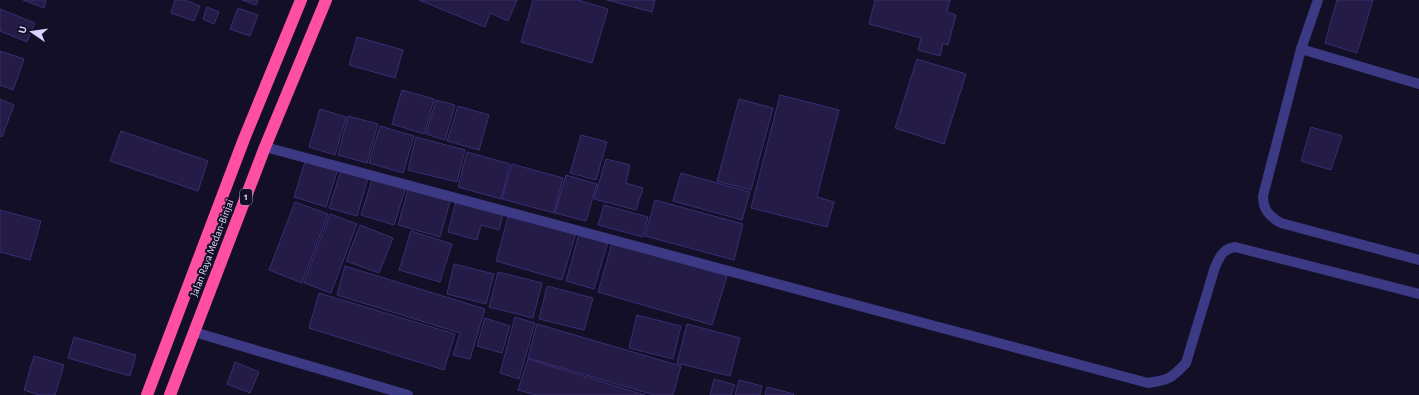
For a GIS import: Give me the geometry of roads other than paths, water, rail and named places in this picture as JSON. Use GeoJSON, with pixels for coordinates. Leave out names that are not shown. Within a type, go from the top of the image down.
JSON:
{"type":"FeatureCollection","features":[{"type":"Feature","properties":{"kind":"highway","name":"Jalan Raya Medan-Binjai"},"geometry":{"type":"LineString","coordinates":[[147,395],[244,139],[302,0]]}},
{"type":"Feature","properties":{"kind":"highway","name":"Jalan Raya Medan-Binjai"},"geometry":{"type":"LineString","coordinates":[[170,395],[265,147],[326,0]]}},
{"type":"Feature","properties":{"kind":"street"},"geometry":{"type":"LineString","coordinates":[[1318,0],[1301,49],[1262,196],[1263,202],[1268,214],[1281,223],[1419,260]]}},
{"type":"Feature","properties":{"kind":"street"},"geometry":{"type":"LineString","coordinates":[[1301,49],[1419,84]]}},
{"type":"Feature","properties":{"kind":"street"},"geometry":{"type":"LineString","coordinates":[[265,147],[1148,383],[1162,381],[1175,376],[1186,363],[1215,266],[1222,254],[1228,248],[1235,247],[1419,294]]}},
{"type":"Feature","properties":{"kind":"street"},"geometry":{"type":"LineString","coordinates":[[194,332],[408,395]]}}]}
